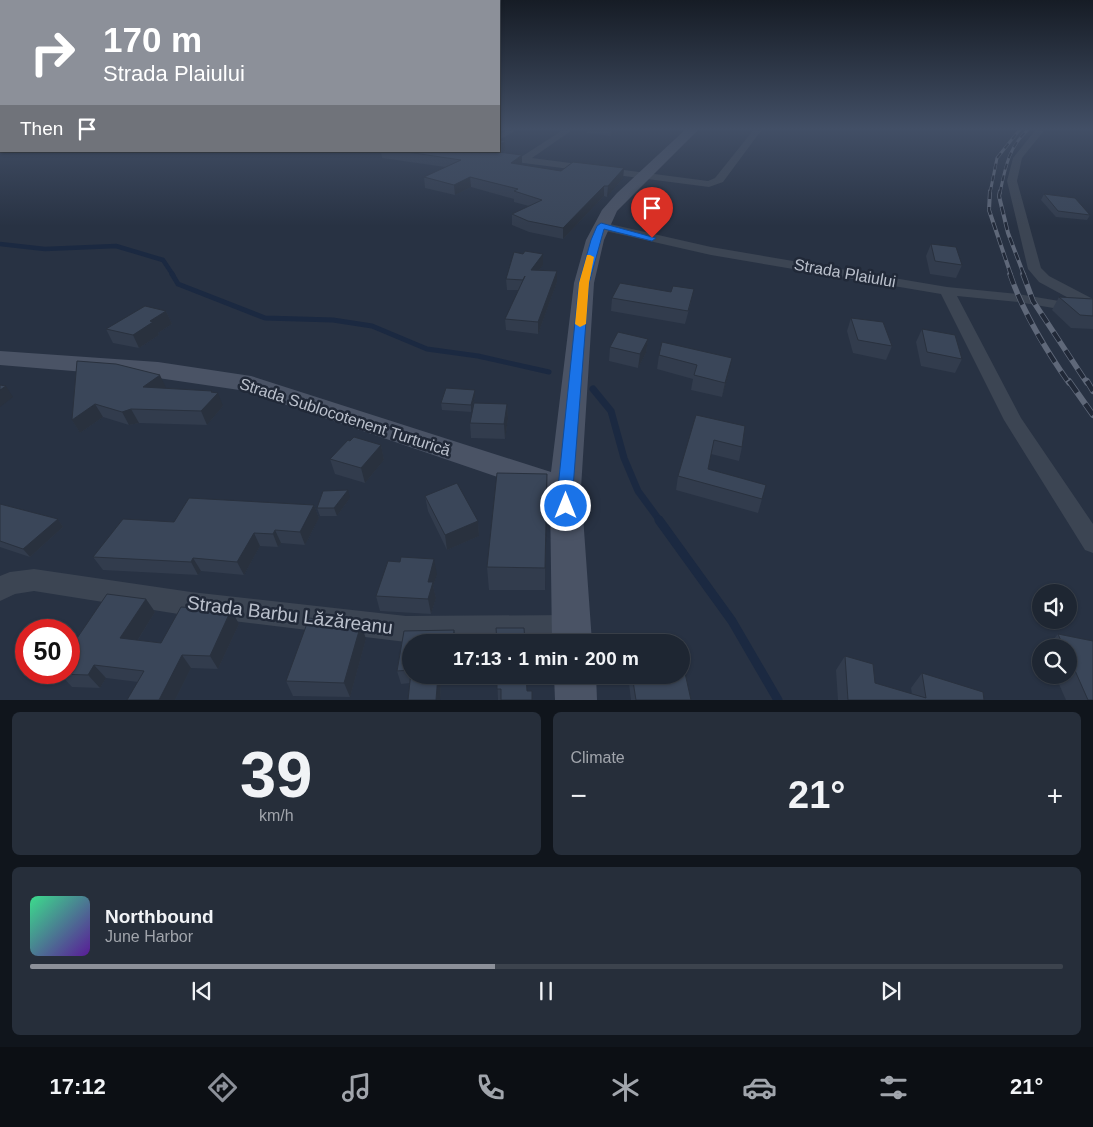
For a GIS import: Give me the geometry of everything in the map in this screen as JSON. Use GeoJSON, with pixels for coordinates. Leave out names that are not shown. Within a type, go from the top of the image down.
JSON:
{"type":"FeatureCollection","features":[{"type":"Feature","properties":{"kind":"main road"},"geometry":{"type":"LineString","coordinates":[[571,634],[565,488],[584,283],[591,254],[601,226],[610,210],[659,161]]}},
{"type":"Feature","properties":{"kind":"main road","name":"Strada Sublocotenent Turturică"},"geometry":{"type":"LineString","coordinates":[[0,358],[178,372],[251,384],[565,488]]}},
{"type":"Feature","properties":{"kind":"main road"},"geometry":{"type":"LineString","coordinates":[[575,684],[576,700]]}},
{"type":"Feature","properties":{"kind":"street"},"geometry":{"type":"LineString","coordinates":[[528,161],[703,184],[714,184],[734,161]]}},
{"type":"Feature","properties":{"kind":"street","name":"Strada Plaiului"},"geometry":{"type":"LineString","coordinates":[[1017,161],[1012,181],[1035,269],[1044,279],[1092,304]]}},
{"type":"Feature","properties":{"kind":"street","name":"Strada Plaiului"},"geometry":{"type":"LineString","coordinates":[[601,226],[711,251],[947,291],[1018,298],[1065,306],[1092,304]]}},
{"type":"Feature","properties":{"kind":"street"},"geometry":{"type":"LineString","coordinates":[[947,291],[972,344],[1013,420],[1093,543]]}},
{"type":"Feature","properties":{"kind":"street","name":"Strada Barbu Lăzăreanu"},"geometry":{"type":"LineString","coordinates":[[5,586],[34,580],[192,604],[406,629],[544,634]]}},
{"type":"Feature","properties":{"kind":"building"},"geometry":{"type":"Polygon","coordinates":[[[460,161],[514,161],[511,163],[561,171],[573,162],[624,168],[608,186],[604,186],[563,228],[528,221],[512,214],[542,200],[514,191],[518,189],[470,177],[454,185],[424,177],[460,161]]]}},
{"type":"Feature","properties":{"kind":"building"},"geometry":{"type":"Polygon","coordinates":[[[1044,194],[1075,198],[1090,215],[1058,211],[1044,194]]]}},
{"type":"Feature","properties":{"kind":"building"},"geometry":{"type":"Polygon","coordinates":[[[931,244],[956,247],[962,265],[935,261],[931,244]]]}},
{"type":"Feature","properties":{"kind":"building"},"geometry":{"type":"Polygon","coordinates":[[[525,251],[543,254],[531,270],[557,271],[538,322],[505,319],[525,276],[523,280],[506,279],[514,252],[523,254],[525,251]]]}},
{"type":"Feature","properties":{"kind":"building"},"geometry":{"type":"Polygon","coordinates":[[[620,283],[671,292],[673,286],[694,289],[688,311],[612,298],[620,283]]]}},
{"type":"Feature","properties":{"kind":"building"},"geometry":{"type":"Polygon","coordinates":[[[1059,297],[1093,299],[1093,316],[1080,315],[1059,297]]]}},
{"type":"Feature","properties":{"kind":"building"},"geometry":{"type":"Polygon","coordinates":[[[145,306],[166,311],[133,335],[106,329],[145,306]]]}},
{"type":"Feature","properties":{"kind":"building"},"geometry":{"type":"Polygon","coordinates":[[[851,318],[883,322],[892,346],[858,340],[851,318]]]}},
{"type":"Feature","properties":{"kind":"building"},"geometry":{"type":"Polygon","coordinates":[[[922,329],[955,335],[962,359],[927,352],[922,329]]]}},
{"type":"Feature","properties":{"kind":"building"},"geometry":{"type":"Polygon","coordinates":[[[618,332],[648,339],[640,354],[610,347],[618,332]]]}},
{"type":"Feature","properties":{"kind":"building"},"geometry":{"type":"Polygon","coordinates":[[[662,342],[732,358],[725,383],[694,375],[697,365],[659,355],[662,342]]]}},
{"type":"Feature","properties":{"kind":"building"},"geometry":{"type":"Polygon","coordinates":[[[77,361],[116,364],[160,375],[143,387],[212,391],[218,393],[201,411],[131,409],[122,412],[95,404],[72,420],[77,361]]]}},
{"type":"Feature","properties":{"kind":"building"},"geometry":{"type":"Polygon","coordinates":[[[446,388],[475,390],[471,405],[441,403],[446,388]]]}},
{"type":"Feature","properties":{"kind":"building"},"geometry":{"type":"Polygon","coordinates":[[[474,403],[507,404],[504,424],[470,423],[474,403]]]}},
{"type":"Feature","properties":{"kind":"building"},"geometry":{"type":"Polygon","coordinates":[[[696,415],[745,426],[742,447],[714,440],[708,469],[766,485],[762,499],[678,476],[696,415]]]}},
{"type":"Feature","properties":{"kind":"building"},"geometry":{"type":"Polygon","coordinates":[[[354,437],[381,445],[361,468],[330,459],[348,440],[350,441],[354,437]]]}},
{"type":"Feature","properties":{"kind":"building"},"geometry":{"type":"Polygon","coordinates":[[[497,473],[547,474],[545,568],[487,567],[497,473]]]}},
{"type":"Feature","properties":{"kind":"building"},"geometry":{"type":"Polygon","coordinates":[[[457,483],[478,521],[445,535],[425,496],[457,483]]]}},
{"type":"Feature","properties":{"kind":"building"},"geometry":{"type":"Polygon","coordinates":[[[348,490],[334,508],[317,508],[323,491],[348,490]]]}},
{"type":"Feature","properties":{"kind":"building"},"geometry":{"type":"Polygon","coordinates":[[[189,498],[314,505],[300,532],[275,530],[273,534],[254,533],[237,562],[193,558],[191,562],[93,557],[123,519],[174,522],[189,498]]]}},
{"type":"Feature","properties":{"kind":"building"},"geometry":{"type":"Polygon","coordinates":[[[0,504],[58,519],[23,549],[0,541],[0,504]]]}},
{"type":"Feature","properties":{"kind":"building"},"geometry":{"type":"Polygon","coordinates":[[[401,557],[434,559],[428,582],[433,582],[428,599],[376,596],[388,561],[400,562],[401,557]]]}},
{"type":"Feature","properties":{"kind":"building"},"geometry":{"type":"Polygon","coordinates":[[[107,594],[146,599],[120,638],[161,643],[181,607],[231,610],[210,656],[182,655],[159,700],[127,700],[144,671],[94,665],[88,675],[80,675],[80,634],[107,594]]]}},
{"type":"Feature","properties":{"kind":"building"},"geometry":{"type":"Polygon","coordinates":[[[309,618],[361,624],[344,683],[286,681],[309,618]]]}},
{"type":"Feature","properties":{"kind":"building"},"geometry":{"type":"Polygon","coordinates":[[[496,628],[524,628],[524,634],[496,634],[496,628]]]}},
{"type":"Feature","properties":{"kind":"building"},"geometry":{"type":"Polygon","coordinates":[[[454,630],[454,634],[403,634],[404,631],[454,630]]]}},
{"type":"Feature","properties":{"kind":"building"},"geometry":{"type":"Polygon","coordinates":[[[1058,634],[1093,641],[1093,700],[1088,700],[1077,675],[1077,639],[1060,639],[1058,634]]]}},
{"type":"Feature","properties":{"kind":"building"},"geometry":{"type":"Polygon","coordinates":[[[402,642],[402,671],[397,671],[402,642]]]}},
{"type":"Feature","properties":{"kind":"building"},"geometry":{"type":"Polygon","coordinates":[[[845,656],[873,664],[875,683],[926,698],[922,673],[983,692],[984,700],[848,700],[845,656]]]}},
{"type":"Feature","properties":{"kind":"building"},"geometry":{"type":"Polygon","coordinates":[[[410,684],[437,684],[436,700],[408,700],[410,684]]]}},
{"type":"Feature","properties":{"kind":"building"},"geometry":{"type":"Polygon","coordinates":[[[497,684],[527,684],[527,691],[532,691],[532,700],[501,700],[501,689],[497,689],[497,684]]]}},
{"type":"Feature","properties":{"kind":"building"},"geometry":{"type":"Polygon","coordinates":[[[633,684],[687,684],[691,700],[636,700],[633,684]]]}},
{"type":"Feature","properties":{"kind":"waterway"},"geometry":{"type":"LineString","coordinates":[[0,244],[45,249],[116,246],[163,260],[173,275]]}},
{"type":"Feature","properties":{"kind":"waterway"},"geometry":{"type":"LineString","coordinates":[[172,274],[178,284],[265,318],[333,320],[372,326],[427,349],[478,356],[549,372]]}},
{"type":"Feature","properties":{"kind":"waterway"},"geometry":{"type":"LineString","coordinates":[[593,389],[611,411],[624,458],[638,491],[660,521]]}},
{"type":"Feature","properties":{"kind":"waterway"},"geometry":{"type":"LineString","coordinates":[[659,520],[732,621],[778,700]]}},
{"type":"Feature","properties":{"kind":"railway"},"geometry":{"type":"LineString","coordinates":[[990,193],[996,161]]}},
{"type":"Feature","properties":{"kind":"railway"},"geometry":{"type":"LineString","coordinates":[[1000,193],[1008,161]]}},
{"type":"Feature","properties":{"kind":"railway"},"geometry":{"type":"LineString","coordinates":[[990,191],[989,210],[1011,275]]}},
{"type":"Feature","properties":{"kind":"railway"},"geometry":{"type":"LineString","coordinates":[[1000,191],[999,196],[1008,233],[1024,275]]}},
{"type":"Feature","properties":{"kind":"railway"},"geometry":{"type":"LineString","coordinates":[[1010,274],[1021,303],[1036,331],[1069,383]]}},
{"type":"Feature","properties":{"kind":"railway"},"geometry":{"type":"LineString","coordinates":[[1023,274],[1033,301],[1087,383]]}},
{"type":"Feature","properties":{"kind":"railway"},"geometry":{"type":"LineString","coordinates":[[1069,381],[1093,415]]}},
{"type":"Feature","properties":{"kind":"railway"},"geometry":{"type":"LineString","coordinates":[[1087,381],[1093,391]]}},
{"type":"Feature","properties":{"kind":"slow traffic"},"geometry":{"type":"LineString","coordinates":[[580,324],[584,283],[590,257]]}},
{"type":"Feature","properties":{"kind":"route"},"geometry":{"type":"LineString","coordinates":[[566,506],[565,488],[584,283],[595,240],[601,226],[652,238]]}}]}
